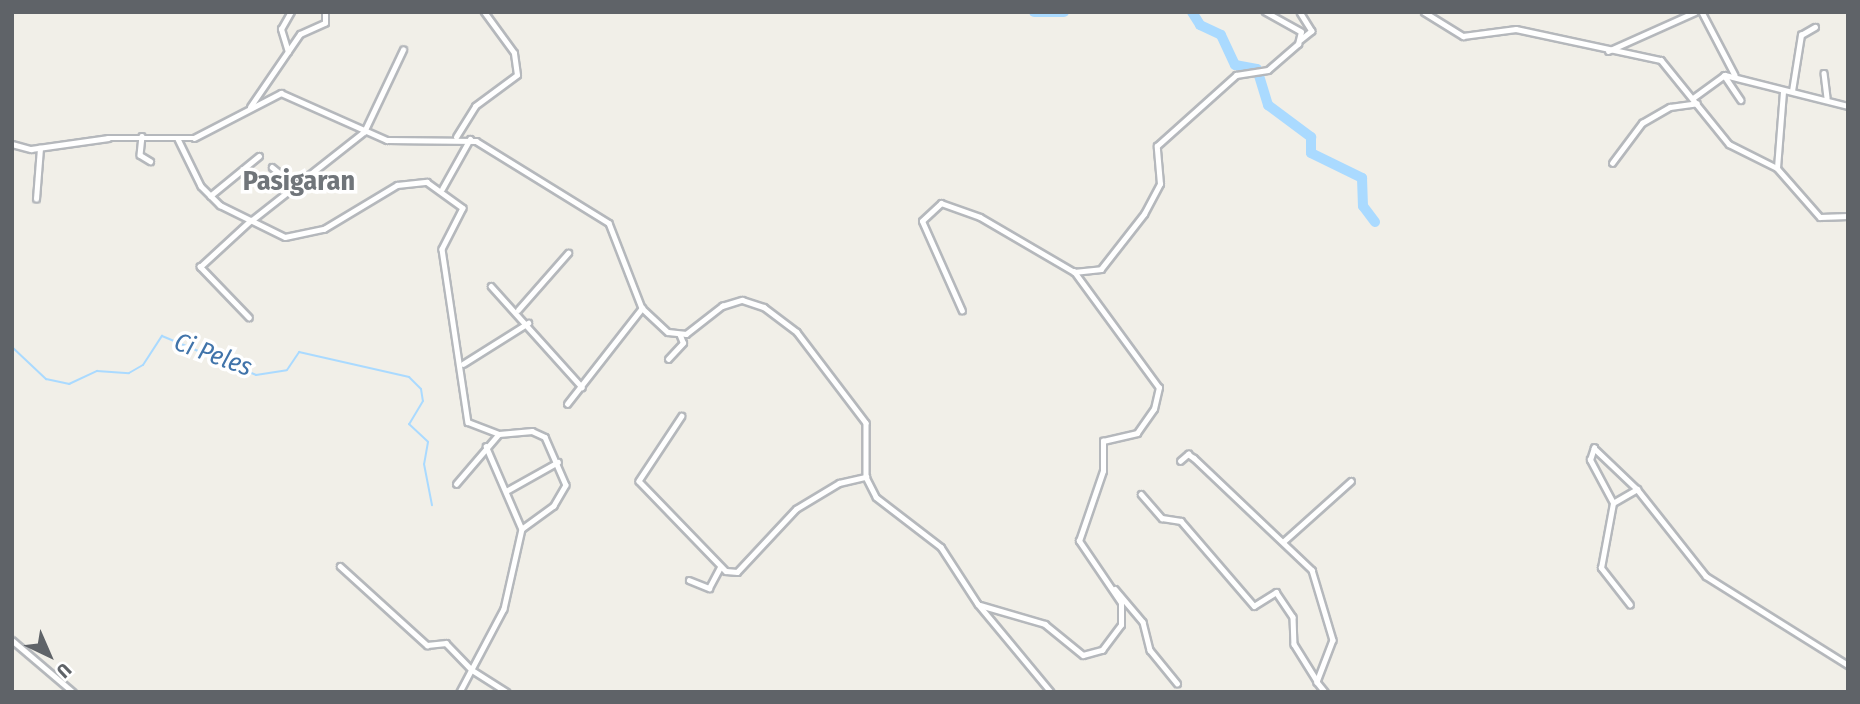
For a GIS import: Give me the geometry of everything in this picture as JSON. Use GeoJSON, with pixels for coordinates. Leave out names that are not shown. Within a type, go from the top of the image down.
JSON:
{"type":"FeatureCollection","features":[{"type":"Feature","properties":{"kind":"street"},"geometry":{"type":"LineString","coordinates":[[289,53],[281,29],[291,12]]}},
{"type":"Feature","properties":{"kind":"street"},"geometry":{"type":"LineString","coordinates":[[249,109],[302,32],[325,23],[325,12]]}},
{"type":"Feature","properties":{"kind":"street"},"geometry":{"type":"LineString","coordinates":[[456,137],[475,106],[517,75],[514,53],[484,12]]}},
{"type":"Feature","properties":{"kind":"street"},"geometry":{"type":"LineString","coordinates":[[1265,12],[1301,32],[1301,40]]}},
{"type":"Feature","properties":{"kind":"street"},"geometry":{"type":"LineString","coordinates":[[1074,272],[1101,269],[1143,214],[1160,184],[1157,146],[1236,75],[1258,73],[1312,31],[1300,12]]}},
{"type":"Feature","properties":{"kind":"street"},"geometry":{"type":"LineString","coordinates":[[1424,12],[1463,36],[1516,29],[1607,51],[1661,60],[1730,144],[1777,168],[1820,217],[1848,216]]}},
{"type":"Feature","properties":{"kind":"street"},"geometry":{"type":"LineString","coordinates":[[1607,51],[1636,33],[1695,12]]}},
{"type":"Feature","properties":{"kind":"street"},"geometry":{"type":"LineString","coordinates":[[1702,12],[1735,75]]}},
{"type":"Feature","properties":{"kind":"street"},"geometry":{"type":"LineString","coordinates":[[1792,91],[1801,36],[1815,27]]}},
{"type":"Feature","properties":{"kind":"street"},"geometry":{"type":"LineString","coordinates":[[249,318],[200,267],[292,183],[364,132],[403,50]]}},
{"type":"Feature","properties":{"kind":"street"},"geometry":{"type":"LineString","coordinates":[[1824,73],[1827,99]]}},
{"type":"Feature","properties":{"kind":"street"},"geometry":{"type":"LineString","coordinates":[[1724,75],[1741,100]]}},
{"type":"Feature","properties":{"kind":"street"},"geometry":{"type":"LineString","coordinates":[[1612,163],[1642,123],[1670,107],[1695,101],[1724,75],[1735,75],[1783,92],[1792,91],[1848,106]]}},
{"type":"Feature","properties":{"kind":"street"},"geometry":{"type":"LineString","coordinates":[[1777,168],[1783,92]]}},
{"type":"Feature","properties":{"kind":"street"},"geometry":{"type":"LineString","coordinates":[[14,146],[40,148],[142,136],[178,139],[202,135],[249,109],[287,93],[364,132],[393,141],[456,137],[470,139],[609,223],[642,308],[679,335],[683,343],[668,359]]}},
{"type":"Feature","properties":{"kind":"street"},"geometry":{"type":"LineString","coordinates":[[142,136],[139,153],[150,161]]}},
{"type":"Feature","properties":{"kind":"street"},"geometry":{"type":"LineString","coordinates":[[178,139],[210,196],[285,237],[324,229],[390,186],[423,181],[442,189],[464,210],[442,249],[463,364],[467,422],[499,434],[532,431],[545,437],[566,485],[562,495],[522,529]]}},
{"type":"Feature","properties":{"kind":"street"},"geometry":{"type":"LineString","coordinates":[[442,189],[470,139]]}},
{"type":"Feature","properties":{"kind":"street"},"geometry":{"type":"LineString","coordinates":[[36,199],[40,148]]}},
{"type":"Feature","properties":{"kind":"street"},"geometry":{"type":"LineString","coordinates":[[210,196],[259,156]]}},
{"type":"Feature","properties":{"kind":"street"},"geometry":{"type":"LineString","coordinates":[[272,167],[292,183]]}},
{"type":"Feature","properties":{"kind":"street"},"geometry":{"type":"LineString","coordinates":[[962,311],[922,221],[941,203],[980,216],[1074,272],[1159,388],[1154,409],[1137,433],[1103,441],[1103,471],[1080,533],[1085,553],[1143,622],[1150,649],[1177,683]]}},
{"type":"Feature","properties":{"kind":"street"},"geometry":{"type":"LineString","coordinates":[[518,310],[568,253]]}},
{"type":"Feature","properties":{"kind":"street"},"geometry":{"type":"LineString","coordinates":[[491,286],[518,310],[582,387]]}},
{"type":"Feature","properties":{"kind":"street"},"geometry":{"type":"LineString","coordinates":[[679,335],[734,301],[780,317],[866,423],[866,477],[876,497],[941,547],[978,604],[1051,692]]}},
{"type":"Feature","properties":{"kind":"street"},"geometry":{"type":"LineString","coordinates":[[567,404],[642,308]]}},
{"type":"Feature","properties":{"kind":"street"},"geometry":{"type":"LineString","coordinates":[[463,364],[528,323]]}},
{"type":"Feature","properties":{"kind":"street"},"geometry":{"type":"LineString","coordinates":[[682,416],[639,481],[720,567],[737,572],[796,509],[839,483],[866,477]]}},
{"type":"Feature","properties":{"kind":"street"},"geometry":{"type":"LineString","coordinates":[[456,484],[499,434]]}},
{"type":"Feature","properties":{"kind":"street"},"geometry":{"type":"LineString","coordinates":[[460,692],[504,609],[522,529],[508,490],[486,446]]}},
{"type":"Feature","properties":{"kind":"street"},"geometry":{"type":"LineString","coordinates":[[1630,606],[1601,568],[1613,503],[1590,460],[1594,448],[1637,488],[1706,576],[1848,665]]}},
{"type":"Feature","properties":{"kind":"street"},"geometry":{"type":"LineString","coordinates":[[1181,461],[1188,453],[1195,458],[1312,570],[1332,638],[1317,682]]}},
{"type":"Feature","properties":{"kind":"street"},"geometry":{"type":"LineString","coordinates":[[508,490],[558,462]]}},
{"type":"Feature","properties":{"kind":"street"},"geometry":{"type":"LineString","coordinates":[[1283,542],[1351,481]]}},
{"type":"Feature","properties":{"kind":"street"},"geometry":{"type":"LineString","coordinates":[[1613,503],[1637,488]]}},
{"type":"Feature","properties":{"kind":"street"},"geometry":{"type":"LineString","coordinates":[[1141,494],[1162,518],[1181,521],[1254,606],[1276,592],[1293,617],[1294,644],[1325,692]]}},
{"type":"Feature","properties":{"kind":"street"},"geometry":{"type":"LineString","coordinates":[[340,566],[427,645],[446,643],[472,670],[507,692]]}},
{"type":"Feature","properties":{"kind":"street"},"geometry":{"type":"LineString","coordinates":[[689,580],[709,589],[720,567]]}},
{"type":"Feature","properties":{"kind":"street"},"geometry":{"type":"LineString","coordinates":[[978,604],[1045,624],[1083,655],[1102,650],[1121,625],[1121,603],[1111,586]]}},
{"type":"Feature","properties":{"kind":"street"},"geometry":{"type":"LineString","coordinates":[[12,640],[73,692]]}},
{"type":"Feature","properties":{"kind":"waterway"},"geometry":{"type":"LineString","coordinates":[[1034,12],[1064,12]]}},
{"type":"Feature","properties":{"kind":"waterway"},"geometry":{"type":"LineString","coordinates":[[1192,12],[1200,25],[1221,35],[1235,65],[1257,69],[1268,105],[1311,137],[1311,153],[1362,178],[1363,206],[1375,222]]}},
{"type":"Feature","properties":{"kind":"waterway","name":"Ci Peles"},"geometry":{"type":"LineString","coordinates":[[12,347],[46,379],[69,384],[97,371],[129,373],[143,365],[162,336],[256,375],[287,370],[299,352],[409,377],[421,389],[423,401],[409,424],[428,442],[424,464],[432,505]]}},
{"type":"Feature","properties":{"kind":"district","name":"Pasigaran"},"geometry":{"type":"Point","coordinates":[299,181]}}]}
